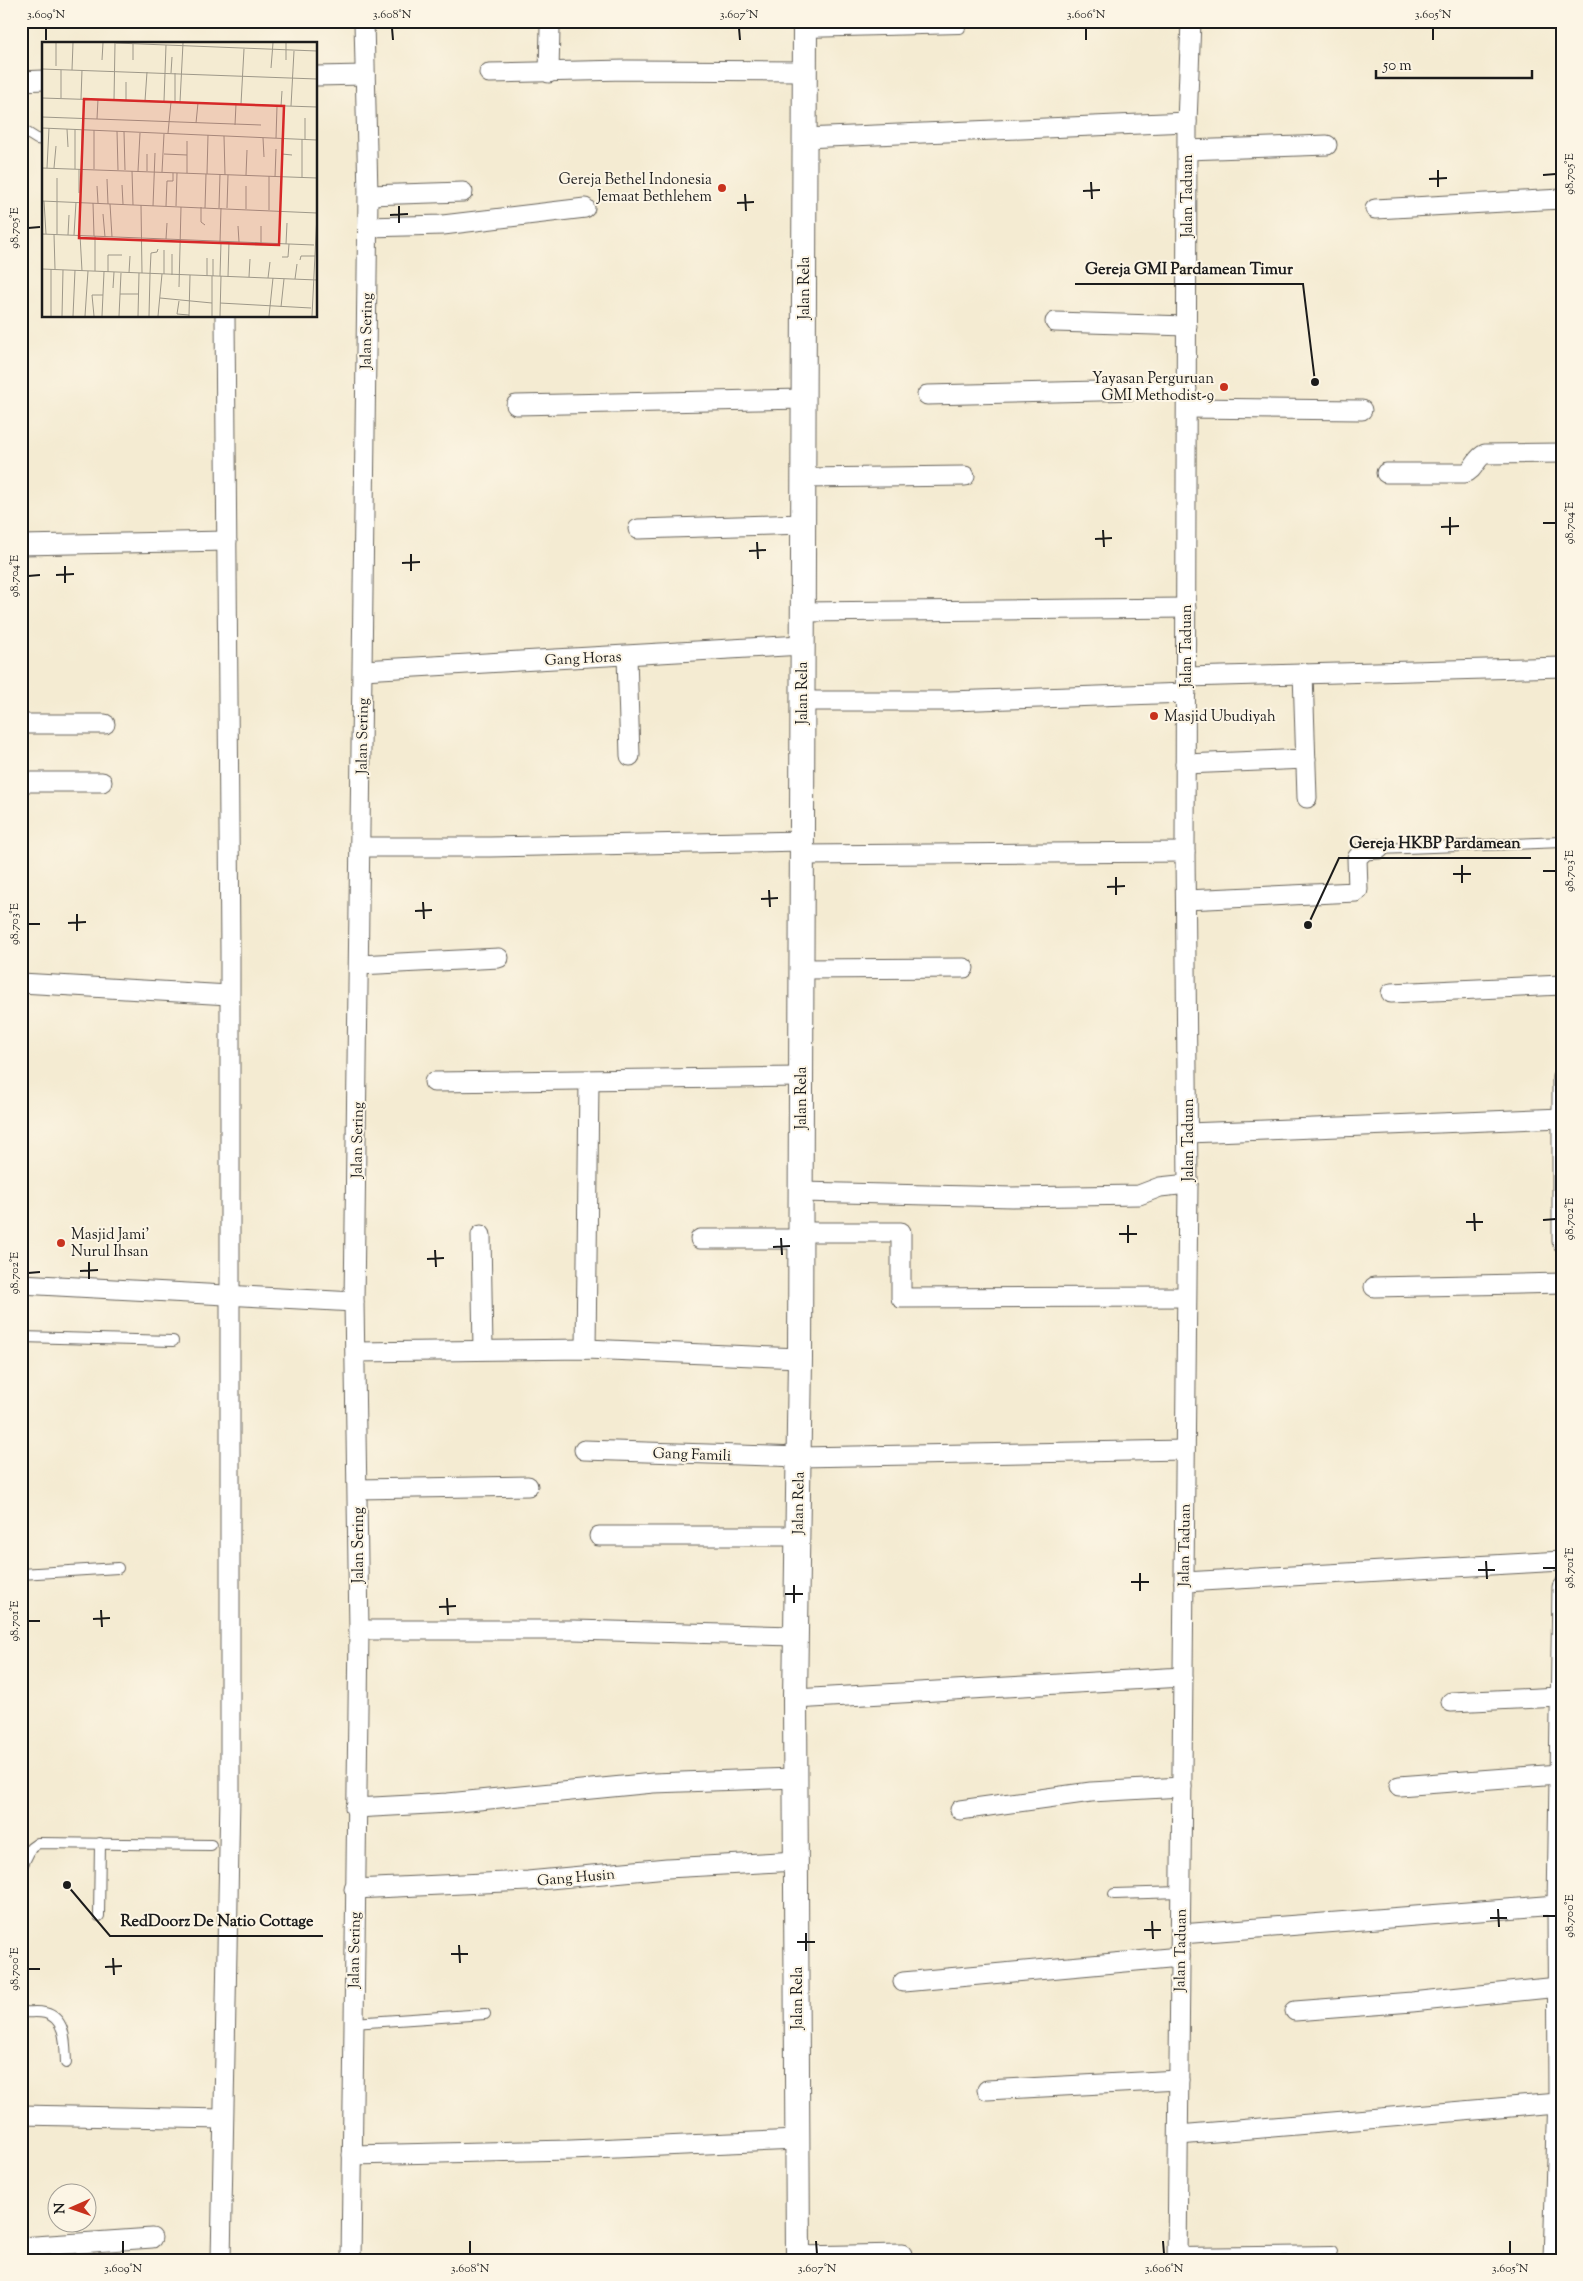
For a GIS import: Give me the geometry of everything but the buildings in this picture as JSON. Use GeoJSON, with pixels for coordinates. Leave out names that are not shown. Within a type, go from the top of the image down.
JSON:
{"type":"FeatureCollection","features":[{"type":"Feature","properties":{"kind":"street","name":"Jalan Sering"},"geometry":{"type":"LineString","coordinates":[[351,2260],[354,1889],[359,1630],[354,1302],[368,227],[364,21]]}},
{"type":"Feature","properties":{"kind":"street","name":"Jalan Taduan"},"geometry":{"type":"LineString","coordinates":[[1177,2256],[1188,1184],[1185,764],[1187,122],[1191,21]]}},
{"type":"Feature","properties":{"kind":"street","name":"Jalan Rela"},"geometry":{"type":"LineString","coordinates":[[798,2258],[795,1636],[800,1358],[805,27]]}},
{"type":"Feature","properties":{"kind":"street"},"geometry":{"type":"LineString","coordinates":[[549,73],[550,28]]}},
{"type":"Feature","properties":{"kind":"street"},"geometry":{"type":"LineString","coordinates":[[489,73],[626,70],[804,71]]}},
{"type":"Feature","properties":{"kind":"street"},"geometry":{"type":"LineString","coordinates":[[318,76],[365,75]]}},
{"type":"Feature","properties":{"kind":"street"},"geometry":{"type":"LineString","coordinates":[[21,81],[42,80]]}},
{"type":"Feature","properties":{"kind":"street"},"geometry":{"type":"LineString","coordinates":[[804,138],[1187,122]]}},
{"type":"Feature","properties":{"kind":"street"},"geometry":{"type":"LineString","coordinates":[[1187,150],[1327,145]]}},
{"type":"Feature","properties":{"kind":"street"},"geometry":{"type":"LineString","coordinates":[[368,196],[463,192]]}},
{"type":"Feature","properties":{"kind":"street"},"geometry":{"type":"LineString","coordinates":[[1375,209],[1562,199]]}},
{"type":"Feature","properties":{"kind":"street"},"geometry":{"type":"LineString","coordinates":[[368,227],[443,224],[585,208]]}},
{"type":"Feature","properties":{"kind":"street"},"geometry":{"type":"LineString","coordinates":[[221,2260],[230,1796],[229,995],[225,318]]}},
{"type":"Feature","properties":{"kind":"street"},"geometry":{"type":"LineString","coordinates":[[1054,322],[1187,326]]}},
{"type":"Feature","properties":{"kind":"street"},"geometry":{"type":"LineString","coordinates":[[927,395],[1187,399],[1362,410]]}},
{"type":"Feature","properties":{"kind":"street"},"geometry":{"type":"LineString","coordinates":[[516,405],[804,399]]}},
{"type":"Feature","properties":{"kind":"street"},"geometry":{"type":"LineString","coordinates":[[1386,473],[1465,473],[1471,470],[1479,457],[1485,454],[1562,453]]}},
{"type":"Feature","properties":{"kind":"street"},"geometry":{"type":"LineString","coordinates":[[803,478],[965,476]]}},
{"type":"Feature","properties":{"kind":"street"},"geometry":{"type":"LineString","coordinates":[[638,529],[803,524]]}},
{"type":"Feature","properties":{"kind":"street"},"geometry":{"type":"LineString","coordinates":[[21,546],[227,541]]}},
{"type":"Feature","properties":{"kind":"street"},"geometry":{"type":"LineString","coordinates":[[802,612],[1186,608]]}},
{"type":"Feature","properties":{"kind":"street","name":"Gang Horas"},"geometry":{"type":"LineString","coordinates":[[363,670],[802,645]]}},
{"type":"Feature","properties":{"kind":"street"},"geometry":{"type":"LineString","coordinates":[[627,656],[630,756]]}},
{"type":"Feature","properties":{"kind":"street"},"geometry":{"type":"LineString","coordinates":[[802,701],[950,701],[1303,674],[1562,667]]}},
{"type":"Feature","properties":{"kind":"street"},"geometry":{"type":"LineString","coordinates":[[1303,674],[1307,798]]}},
{"type":"Feature","properties":{"kind":"street"},"geometry":{"type":"LineString","coordinates":[[21,724],[105,724]]}},
{"type":"Feature","properties":{"kind":"street"},"geometry":{"type":"LineString","coordinates":[[1185,764],[1306,759]]}},
{"type":"Feature","properties":{"kind":"street"},"geometry":{"type":"LineString","coordinates":[[21,782],[102,782]]}},
{"type":"Feature","properties":{"kind":"street"},"geometry":{"type":"LineString","coordinates":[[361,848],[802,848],[1185,852]]}},
{"type":"Feature","properties":{"kind":"street"},"geometry":{"type":"LineString","coordinates":[[1186,900],[1356,892],[1358,890],[1357,858],[1365,850],[1379,849]]}},
{"type":"Feature","properties":{"kind":"street"},"geometry":{"type":"LineString","coordinates":[[359,965],[499,958]]}},
{"type":"Feature","properties":{"kind":"street"},"geometry":{"type":"LineString","coordinates":[[802,969],[964,968]]}},
{"type":"Feature","properties":{"kind":"street"},"geometry":{"type":"LineString","coordinates":[[21,983],[229,995]]}},
{"type":"Feature","properties":{"kind":"street"},"geometry":{"type":"LineString","coordinates":[[1391,993],[1562,985]]}},
{"type":"Feature","properties":{"kind":"street"},"geometry":{"type":"LineString","coordinates":[[1562,1076],[1562,1242]]}},
{"type":"Feature","properties":{"kind":"street"},"geometry":{"type":"LineString","coordinates":[[434,1082],[801,1077]]}},
{"type":"Feature","properties":{"kind":"street"},"geometry":{"type":"LineString","coordinates":[[586,1349],[589,1080]]}},
{"type":"Feature","properties":{"kind":"street"},"geometry":{"type":"LineString","coordinates":[[1188,1134],[1561,1118]]}},
{"type":"Feature","properties":{"kind":"street"},"geometry":{"type":"LineString","coordinates":[[801,1192],[1012,1197],[1139,1196],[1160,1187],[1188,1184]]}},
{"type":"Feature","properties":{"kind":"street"},"geometry":{"type":"LineString","coordinates":[[700,1239],[901,1232],[901,1298],[1186,1297]]}},
{"type":"Feature","properties":{"kind":"street"},"geometry":{"type":"LineString","coordinates":[[481,1235],[483,1349]]}},
{"type":"Feature","properties":{"kind":"street"},"geometry":{"type":"LineString","coordinates":[[1374,1287],[1562,1283]]}},
{"type":"Feature","properties":{"kind":"street"},"geometry":{"type":"LineString","coordinates":[[21,1284],[354,1302]]}},
{"type":"Feature","properties":{"kind":"street"},"geometry":{"type":"LineString","coordinates":[[356,1352],[586,1349],[800,1358]]}},
{"type":"Feature","properties":{"kind":"street","name":"Gang Famili"},"geometry":{"type":"LineString","coordinates":[[584,1450],[799,1458],[1185,1450]]}},
{"type":"Feature","properties":{"kind":"street"},"geometry":{"type":"LineString","coordinates":[[358,1488],[528,1486]]}},
{"type":"Feature","properties":{"kind":"street"},"geometry":{"type":"LineString","coordinates":[[599,1536],[797,1536]]}},
{"type":"Feature","properties":{"kind":"street"},"geometry":{"type":"LineString","coordinates":[[1184,1582],[1562,1561]]}},
{"type":"Feature","properties":{"kind":"street"},"geometry":{"type":"LineString","coordinates":[[1553,2260],[1559,2097],[1557,1905],[1562,1586]]}},
{"type":"Feature","properties":{"kind":"street"},"geometry":{"type":"LineString","coordinates":[[359,1630],[574,1630],[795,1636]]}},
{"type":"Feature","properties":{"kind":"street"},"geometry":{"type":"LineString","coordinates":[[795,1699],[1183,1677]]}},
{"type":"Feature","properties":{"kind":"street"},"geometry":{"type":"LineString","coordinates":[[1451,1702],[1559,1697]]}},
{"type":"Feature","properties":{"kind":"street"},"geometry":{"type":"LineString","coordinates":[[1399,1786],[1559,1774]]}},
{"type":"Feature","properties":{"kind":"street"},"geometry":{"type":"LineString","coordinates":[[356,1808],[448,1803],[653,1783],[795,1778]]}},
{"type":"Feature","properties":{"kind":"street"},"geometry":{"type":"LineString","coordinates":[[960,1810],[1091,1792],[1182,1787]]}},
{"type":"Feature","properties":{"kind":"street","name":"Gang Husin"},"geometry":{"type":"LineString","coordinates":[[354,1889],[528,1881],[667,1868],[797,1861]]}},
{"type":"Feature","properties":{"kind":"street"},"geometry":{"type":"LineString","coordinates":[[1180,1934],[1557,1905]]}},
{"type":"Feature","properties":{"kind":"street"},"geometry":{"type":"LineString","coordinates":[[903,1982],[1180,1957]]}},
{"type":"Feature","properties":{"kind":"street"},"geometry":{"type":"LineString","coordinates":[[1294,2011],[1412,2002],[1558,1987]]}},
{"type":"Feature","properties":{"kind":"street"},"geometry":{"type":"LineString","coordinates":[[987,2090],[1179,2080]]}},
{"type":"Feature","properties":{"kind":"street"},"geometry":{"type":"LineString","coordinates":[[1178,2135],[1559,2097]]}},
{"type":"Feature","properties":{"kind":"street"},"geometry":{"type":"LineString","coordinates":[[21,2114],[223,2119]]}},
{"type":"Feature","properties":{"kind":"street"},"geometry":{"type":"LineString","coordinates":[[352,2155],[565,2150],[797,2140]]}},
{"type":"Feature","properties":{"kind":"street"},"geometry":{"type":"LineString","coordinates":[[21,2247],[152,2238]]}},
{"type":"Feature","properties":{"kind":"street"},"geometry":{"type":"LineString","coordinates":[[798,2258],[902,2254]]}},
{"type":"Feature","properties":{"kind":"lane"},"geometry":{"type":"LineString","coordinates":[[805,27],[960,28]]}},
{"type":"Feature","properties":{"kind":"lane"},"geometry":{"type":"LineString","coordinates":[[21,129],[33,138],[42,140]]}},
{"type":"Feature","properties":{"kind":"lane"},"geometry":{"type":"LineString","coordinates":[[1379,849],[1562,842]]}},
{"type":"Feature","properties":{"kind":"lane"},"geometry":{"type":"LineString","coordinates":[[21,1337],[173,1341]]}},
{"type":"Feature","properties":{"kind":"lane"},"geometry":{"type":"LineString","coordinates":[[21,1574],[118,1568]]}},
{"type":"Feature","properties":{"kind":"lane"},"geometry":{"type":"LineString","coordinates":[[99,1916],[100,1843]]}},
{"type":"Feature","properties":{"kind":"lane"},"geometry":{"type":"LineString","coordinates":[[21,1868],[31,1848],[36,1844],[211,1845]]}},
{"type":"Feature","properties":{"kind":"lane"},"geometry":{"type":"LineString","coordinates":[[1114,1894],[1181,1892]]}},
{"type":"Feature","properties":{"kind":"lane"},"geometry":{"type":"LineString","coordinates":[[21,2012],[48,2013],[58,2020],[63,2032],[66,2063]]}},
{"type":"Feature","properties":{"kind":"lane"},"geometry":{"type":"LineString","coordinates":[[353,2023],[485,2014]]}},
{"type":"Feature","properties":{"kind":"lane"},"geometry":{"type":"LineString","coordinates":[[1177,2256],[1333,2252]]}},
{"type":"Feature","properties":{"kind":"place","name":"Gereja Bethel Indonesia Jemaat Bethlehem"},"geometry":{"type":"Point","coordinates":[722,188]}},
{"type":"Feature","properties":{"kind":"place","name":"Gereja GMI Pardamean Timur"},"geometry":{"type":"Point","coordinates":[1315,382]}},
{"type":"Feature","properties":{"kind":"place","name":"Yayasan Perguruan GMI Methodist-9"},"geometry":{"type":"Point","coordinates":[1224,387]}},
{"type":"Feature","properties":{"kind":"place","name":"Masjid Ubudiyah"},"geometry":{"type":"Point","coordinates":[1154,716]}},
{"type":"Feature","properties":{"kind":"place","name":"Gereja HKBP Pardamean"},"geometry":{"type":"Point","coordinates":[1308,925]}},
{"type":"Feature","properties":{"kind":"place","name":"Masjid Jami' Nurul Ihsan"},"geometry":{"type":"Point","coordinates":[61,1243]}},
{"type":"Feature","properties":{"kind":"place","name":"RedDoorz De Natio Cottage"},"geometry":{"type":"Point","coordinates":[67,1885]}}]}
